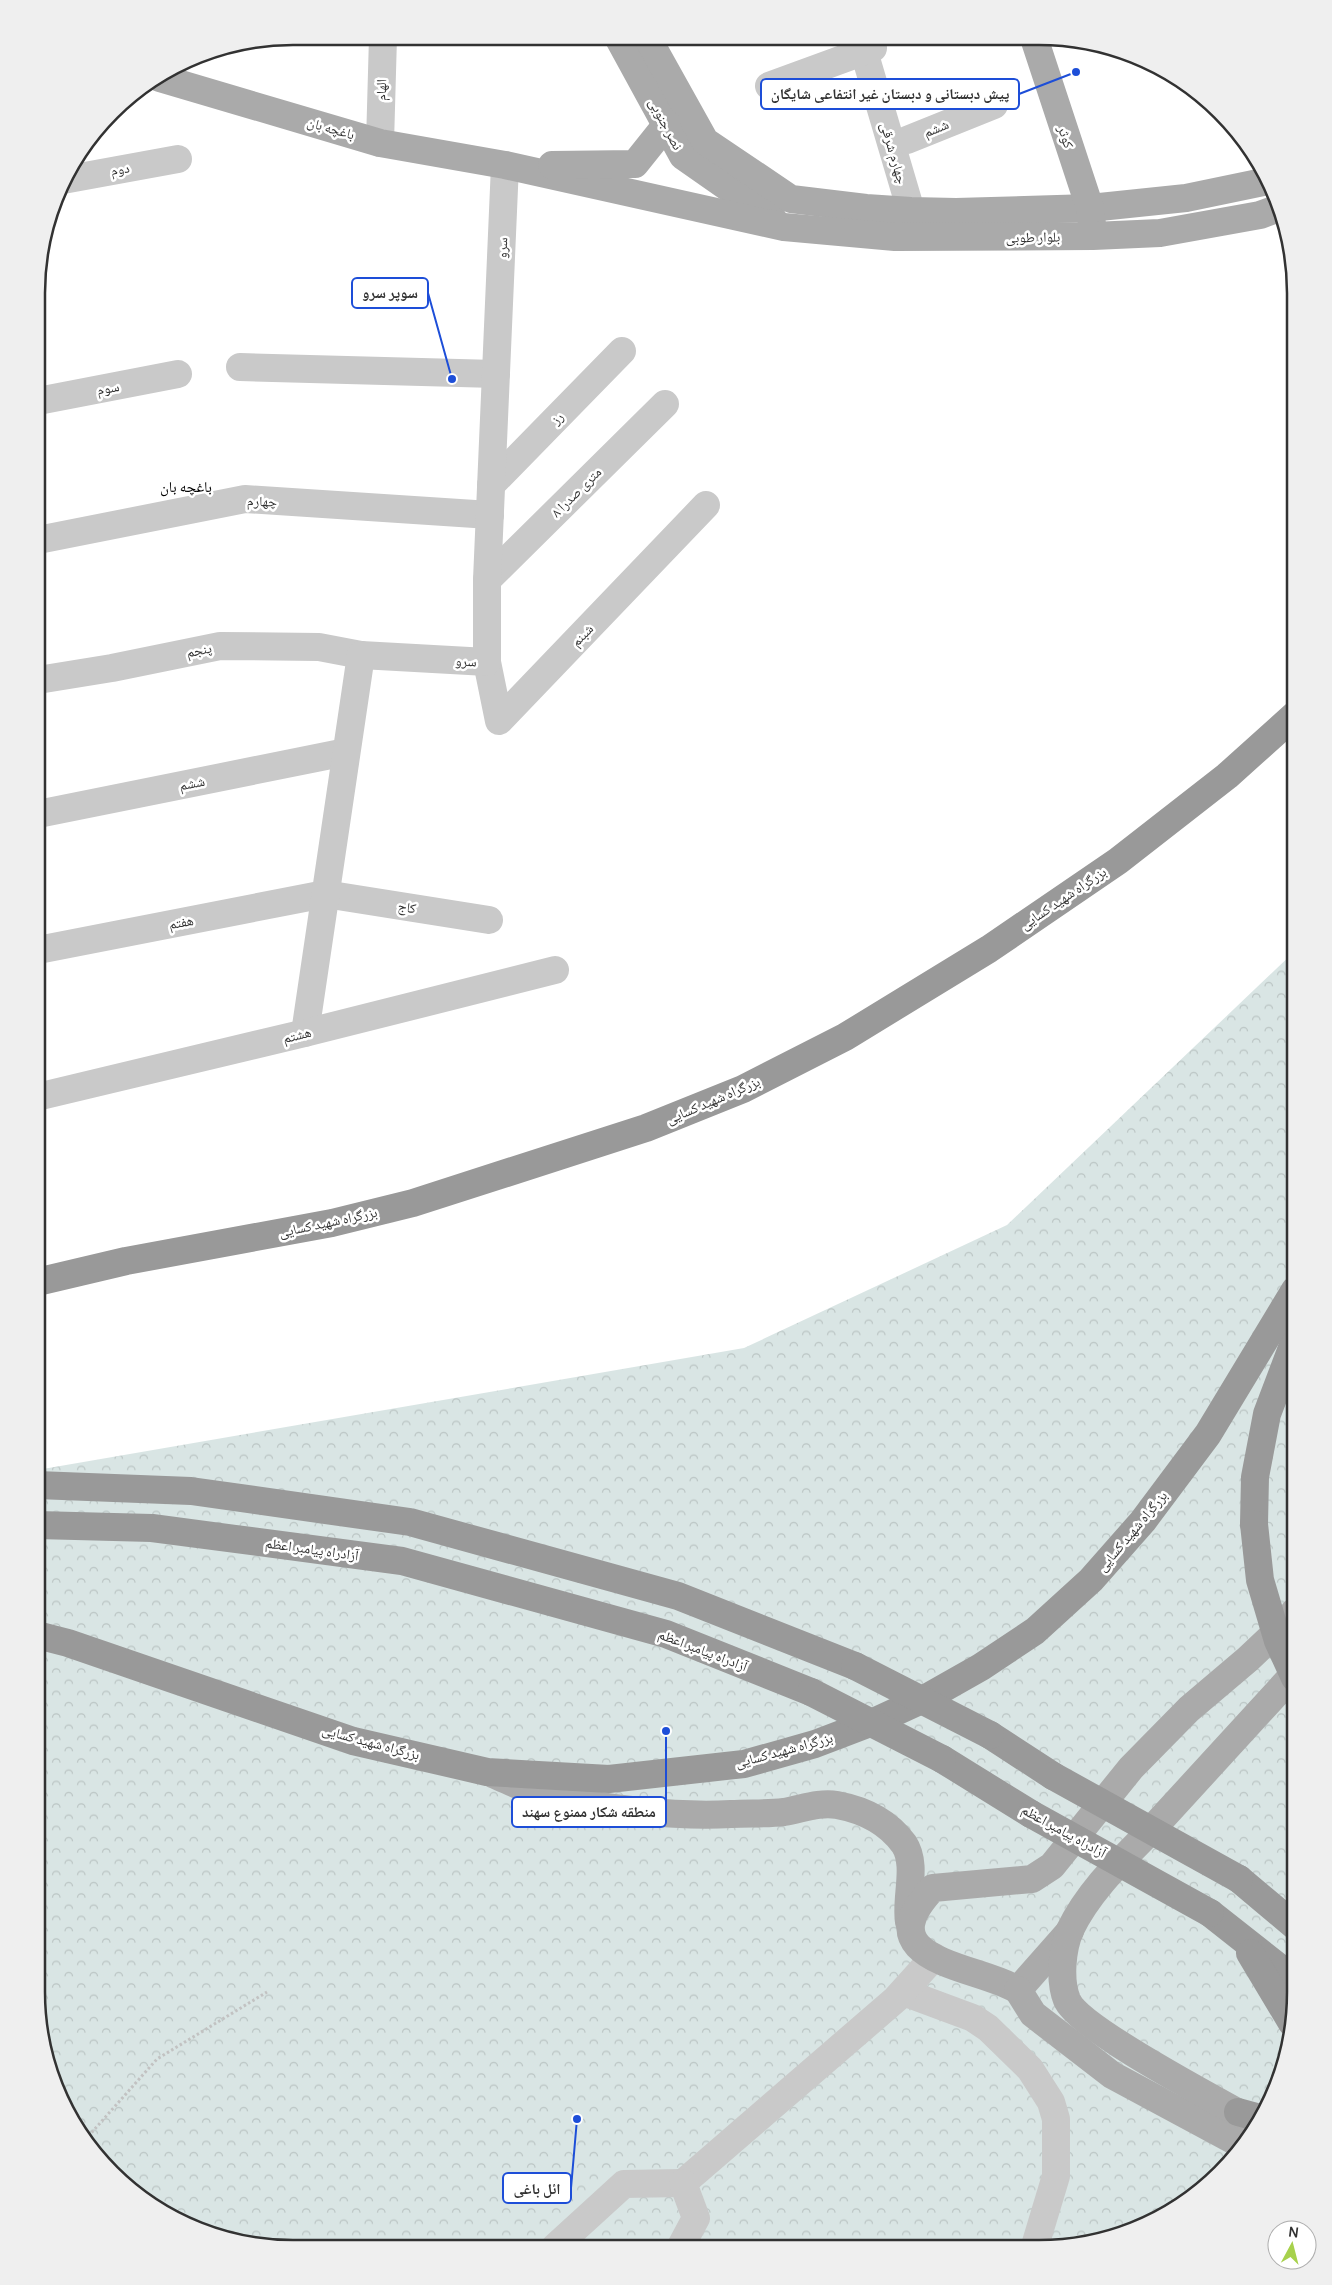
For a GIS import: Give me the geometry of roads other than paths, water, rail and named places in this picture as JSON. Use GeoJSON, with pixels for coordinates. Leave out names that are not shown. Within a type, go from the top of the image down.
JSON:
{"type":"FeatureCollection","features":[{"type":"Feature","properties":{"kind":"highway","name":"بزرگراه شهید کسایی"},"geometry":{"type":"LineString","coordinates":[[45,1280],[126,1261],[332,1224],[413,1203],[646,1128],[743,1089],[845,1037],[997,944],[1118,861],[1227,776],[1287,722]]}},
{"type":"Feature","properties":{"kind":"highway","name":"بزرگراه شهید کسایی"},"geometry":{"type":"LineString","coordinates":[[45,1637],[68,1643],[353,1741],[487,1772],[609,1779],[744,1764],[814,1744],[878,1720],[928,1697],[981,1667],[1035,1631],[1091,1580],[1143,1521],[1208,1434],[1287,1303]]}},
{"type":"Feature","properties":{"kind":"highway"},"geometry":{"type":"LineString","coordinates":[[1287,1360],[1266,1414],[1255,1476],[1254,1524],[1260,1580],[1278,1641],[1287,1661]]}},
{"type":"Feature","properties":{"kind":"highway"},"geometry":{"type":"LineString","coordinates":[[45,1485],[191,1491],[410,1522],[678,1596],[855,1666],[990,1735],[1054,1776],[1239,1879],[1287,1919]]}},
{"type":"Feature","properties":{"kind":"highway","name":"آزادراه پیامبر اعظم"},"geometry":{"type":"LineString","coordinates":[[45,1524],[152,1528],[402,1561],[666,1634],[811,1692],[942,1759],[1031,1814],[1210,1913],[1287,1974]]}},
{"type":"Feature","properties":{"kind":"highway"},"geometry":{"type":"LineString","coordinates":[[1240,1936],[1286,2012]]}},
{"type":"Feature","properties":{"kind":"main road","name":"نصر جنوبی"},"geometry":{"type":"LineString","coordinates":[[623,45],[683,156],[784,227]]}},
{"type":"Feature","properties":{"kind":"main road","name":"نصر جنوبی"},"geometry":{"type":"LineString","coordinates":[[651,45],[705,141],[792,199]]}},
{"type":"Feature","properties":{"kind":"main road","name":"کوثر"},"geometry":{"type":"LineString","coordinates":[[1036,45],[1090,208],[1093,236]]}},
{"type":"Feature","properties":{"kind":"main road","name":"باغچه بان"},"geometry":{"type":"LineString","coordinates":[[166,80],[380,143],[505,165]]}},
{"type":"Feature","properties":{"kind":"main road"},"geometry":{"type":"LineString","coordinates":[[505,165],[635,164],[667,124]]}},
{"type":"Feature","properties":{"kind":"main road","name":"بلوار طوبی"},"geometry":{"type":"LineString","coordinates":[[505,165],[784,227],[895,238],[1093,236],[1160,233],[1260,215],[1273,210]]}},
{"type":"Feature","properties":{"kind":"main road","name":"بلوار طوبی"},"geometry":{"type":"LineString","coordinates":[[792,199],[866,208],[911,211],[956,212],[1090,208],[1186,198],[1260,183]]}},
{"type":"Feature","properties":{"kind":"main road"},"geometry":{"type":"LineString","coordinates":[[912,1937],[911,1922],[917,1904],[933,1888],[1032,1879],[1052,1866],[1131,1768],[1189,1709],[1248,1659],[1287,1623]]}},
{"type":"Feature","properties":{"kind":"main road"},"geometry":{"type":"LineString","coordinates":[[1018,1990],[1070,1931],[1104,1880],[1287,1683]]}},
{"type":"Feature","properties":{"kind":"main road"},"geometry":{"type":"LineString","coordinates":[[487,1772],[548,1796],[637,1810],[711,1815],[784,1812],[809,1806],[835,1805],[861,1810],[886,1824],[905,1846],[911,1863],[908,1914],[912,1937],[922,1951],[946,1964],[1000,1981],[1018,1990],[1033,2014],[1112,2075],[1237,2142]]}},
{"type":"Feature","properties":{"kind":"main road"},"geometry":{"type":"LineString","coordinates":[[1070,1931],[1064,1949],[1063,1984],[1068,2001],[1082,2018],[1125,2048],[1252,2117]]}},
{"type":"Feature","properties":{"kind":"street","name":"الهام"},"geometry":{"type":"LineString","coordinates":[[380,143],[383,45]]}},
{"type":"Feature","properties":{"kind":"street"},"geometry":{"type":"LineString","coordinates":[[769,86],[859,45]]}},
{"type":"Feature","properties":{"kind":"street","name":"چهارم شرقی"},"geometry":{"type":"LineString","coordinates":[[869,45],[911,211]]}},
{"type":"Feature","properties":{"kind":"street"},"geometry":{"type":"LineString","coordinates":[[870,45],[907,140],[911,211]]}},
{"type":"Feature","properties":{"kind":"street","name":"ششم"},"geometry":{"type":"LineString","coordinates":[[907,140],[994,105]]}},
{"type":"Feature","properties":{"kind":"street","name":"دوم"},"geometry":{"type":"LineString","coordinates":[[74,178],[178,159]]}},
{"type":"Feature","properties":{"kind":"street","name":"سرو"},"geometry":{"type":"LineString","coordinates":[[361,655],[487,662],[487,580],[505,165]]}},
{"type":"Feature","properties":{"kind":"street","name":"رز"},"geometry":{"type":"LineString","coordinates":[[491,485],[622,351]]}},
{"type":"Feature","properties":{"kind":"street"},"geometry":{"type":"LineString","coordinates":[[240,367],[496,374]]}},
{"type":"Feature","properties":{"kind":"street","name":"سوم"},"geometry":{"type":"LineString","coordinates":[[45,400],[178,374]]}},
{"type":"Feature","properties":{"kind":"street","name":"۸ متری صدرا"},"geometry":{"type":"LineString","coordinates":[[487,580],[665,404]]}},
{"type":"Feature","properties":{"kind":"street","name":"چهارم"},"geometry":{"type":"LineString","coordinates":[[45,539],[246,499],[490,515]]}},
{"type":"Feature","properties":{"kind":"street","name":"شبنم"},"geometry":{"type":"LineString","coordinates":[[487,662],[499,721],[706,505]]}},
{"type":"Feature","properties":{"kind":"street","name":"پنجم"},"geometry":{"type":"LineString","coordinates":[[45,679],[112,668],[220,646],[320,647],[361,655]]}},
{"type":"Feature","properties":{"kind":"street"},"geometry":{"type":"LineString","coordinates":[[305,1033],[361,655]]}},
{"type":"Feature","properties":{"kind":"street","name":"ششم"},"geometry":{"type":"LineString","coordinates":[[45,813],[346,752]]}},
{"type":"Feature","properties":{"kind":"street","name":"کاج"},"geometry":{"type":"LineString","coordinates":[[325,894],[489,920]]}},
{"type":"Feature","properties":{"kind":"street","name":"هفتم"},"geometry":{"type":"LineString","coordinates":[[45,949],[325,894]]}},
{"type":"Feature","properties":{"kind":"street","name":"هشتم"},"geometry":{"type":"LineString","coordinates":[[45,1094],[305,1033],[555,970]]}},
{"type":"Feature","properties":{"kind":"street"},"geometry":{"type":"LineString","coordinates":[[563,2240],[624,2184],[683,2184],[902,1992],[934,1958]]}},
{"type":"Feature","properties":{"kind":"street"},"geometry":{"type":"LineString","coordinates":[[902,1992],[967,2015],[988,2028],[1030,2069],[1051,2102],[1056,2119],[1056,2176],[1037,2240]]}},
{"type":"Feature","properties":{"kind":"street"},"geometry":{"type":"LineString","coordinates":[[683,2184],[696,2218],[684,2240]]}},
{"type":"Feature","properties":{"kind":"place","name":"پیش دبستانی و دبستان غیر انتفاعی شایگان"},"geometry":{"type":"Point","coordinates":[1076,72]}},
{"type":"Feature","properties":{"kind":"place","name":"سوپر سرو"},"geometry":{"type":"Point","coordinates":[452,379]}},
{"type":"Feature","properties":{"kind":"place","name":"منطقه شکار ممنوع سهند"},"geometry":{"type":"Point","coordinates":[666,1731]}},
{"type":"Feature","properties":{"kind":"place","name":"ائل باغی"},"geometry":{"type":"Point","coordinates":[577,2119]}},
{"type":"Feature","properties":{"kind":"district","name":"باغچه بان"},"geometry":{"type":"Point","coordinates":[186,487]}}]}
